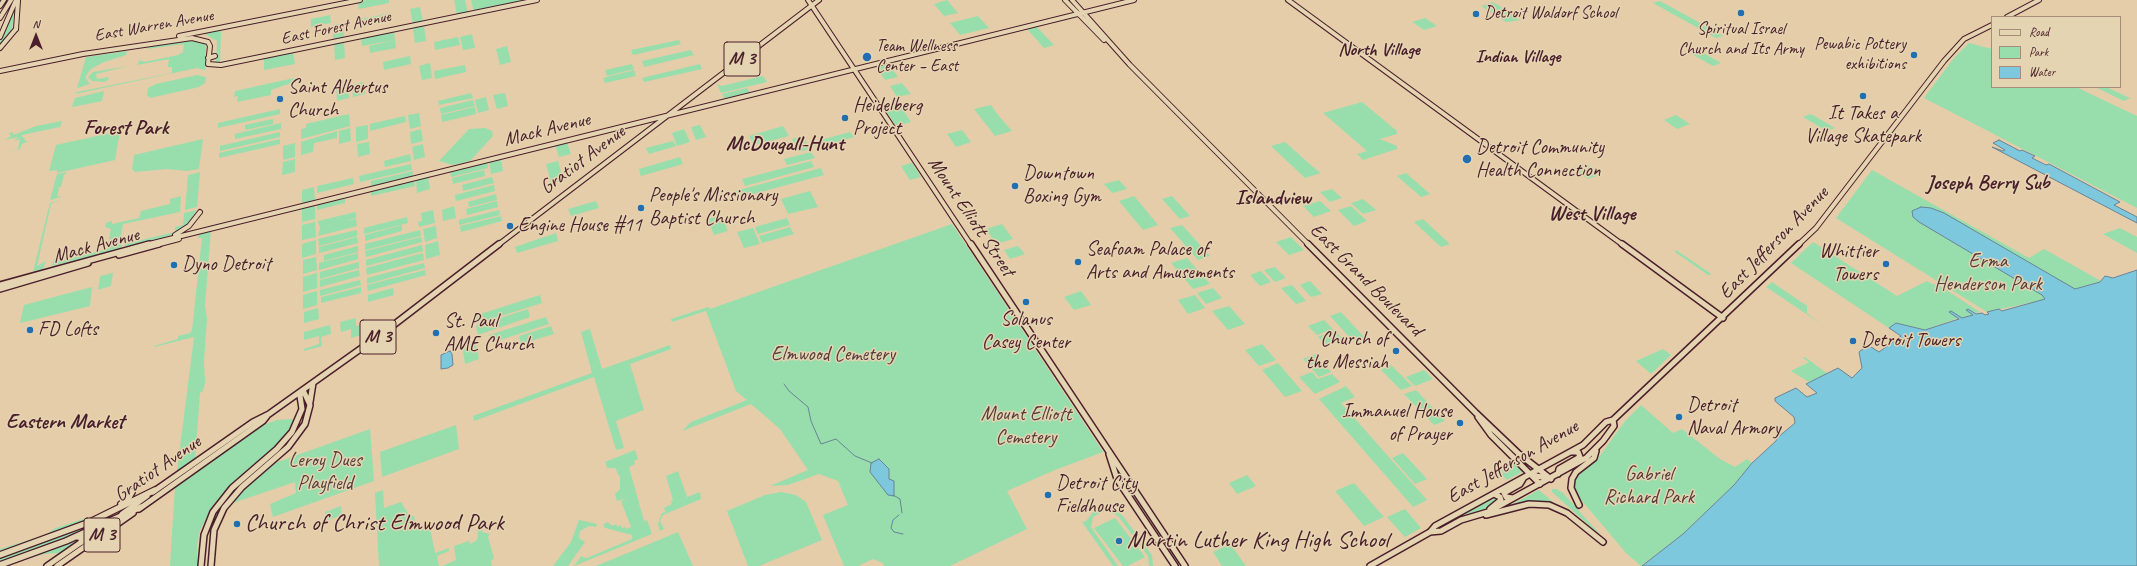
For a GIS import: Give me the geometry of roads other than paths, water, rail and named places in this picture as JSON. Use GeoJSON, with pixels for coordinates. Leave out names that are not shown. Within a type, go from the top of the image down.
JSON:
{"type":"FeatureCollection","features":[{"type":"Feature","properties":{"kind":"highway"},"geometry":{"type":"LineString","coordinates":[[0,6],[4,0]]}},
{"type":"Feature","properties":{"kind":"highway"},"geometry":{"type":"LineString","coordinates":[[0,18],[11,0]]}},
{"type":"Feature","properties":{"kind":"highway"},"geometry":{"type":"LineString","coordinates":[[16,29],[17,0]]}},
{"type":"Feature","properties":{"kind":"highway"},"geometry":{"type":"LineString","coordinates":[[0,37],[17,0]]}},
{"type":"Feature","properties":{"kind":"highway"},"geometry":{"type":"LineString","coordinates":[[0,555],[58,535],[110,513],[156,490]]}},
{"type":"Feature","properties":{"kind":"highway"},"geometry":{"type":"LineString","coordinates":[[58,535],[122,504],[132,492]]}},
{"type":"Feature","properties":{"kind":"highway"},"geometry":{"type":"LineString","coordinates":[[0,565],[75,537],[141,507]]}},
{"type":"Feature","properties":{"kind":"highway"},"geometry":{"type":"LineString","coordinates":[[75,537],[83,537],[81,542]]}},
{"type":"Feature","properties":{"kind":"main road","name":"East Warren Avenue"},"geometry":{"type":"LineString","coordinates":[[0,69],[52,58],[170,39],[360,0]]}},
{"type":"Feature","properties":{"kind":"main road","name":"East Forest Avenue"},"geometry":{"type":"LineString","coordinates":[[208,58],[209,65],[228,64],[537,0]]}},
{"type":"Feature","properties":{"kind":"main road","name":"Mount Elliott Street"},"geometry":{"type":"LineString","coordinates":[[808,0],[1185,566]]}},
{"type":"Feature","properties":{"kind":"main road","name":"Gratiot Avenue"},"geometry":{"type":"LineString","coordinates":[[57,566],[141,507],[253,422],[269,414],[387,330],[819,0]]}},
{"type":"Feature","properties":{"kind":"main road","name":"East Grand Boulevard"},"geometry":{"type":"LineString","coordinates":[[1065,0],[1476,413],[1551,479]]}},
{"type":"Feature","properties":{"kind":"main road","name":"East Grand Boulevard"},"geometry":{"type":"LineString","coordinates":[[1072,0],[1084,12],[1114,49]]}},
{"type":"Feature","properties":{"kind":"main road","name":"Mack Avenue"},"geometry":{"type":"LineString","coordinates":[[0,289],[9,284],[37,275],[148,244],[1134,0]]}},
{"type":"Feature","properties":{"kind":"main road"},"geometry":{"type":"LineString","coordinates":[[1288,0],[1723,318]]}},
{"type":"Feature","properties":{"kind":"main road"},"geometry":{"type":"LineString","coordinates":[[2009,16],[2038,0]]}},
{"type":"Feature","properties":{"kind":"main road","name":"East Jefferson Avenue"},"geometry":{"type":"LineString","coordinates":[[1430,532],[1435,526],[1583,445],[1606,422],[1613,420],[1723,318],[1816,228],[1955,49],[1964,39],[1991,26]]}},
{"type":"Feature","properties":{"kind":"main road"},"geometry":{"type":"LineString","coordinates":[[0,48],[16,29]]}},
{"type":"Feature","properties":{"kind":"main road"},"geometry":{"type":"LineString","coordinates":[[170,39],[192,38],[204,40],[209,44],[208,58],[215,56]]}},
{"type":"Feature","properties":{"kind":"main road","name":"East Warren Avenue"},"geometry":{"type":"LineString","coordinates":[[0,69],[151,44],[170,39]]}},
{"type":"Feature","properties":{"kind":"main road"},"geometry":{"type":"LineString","coordinates":[[104,52],[126,46]]}},
{"type":"Feature","properties":{"kind":"main road"},"geometry":{"type":"LineString","coordinates":[[39,63],[50,61],[52,58]]}},
{"type":"Feature","properties":{"kind":"main road"},"geometry":{"type":"LineString","coordinates":[[160,241],[187,227],[200,212]]}},
{"type":"Feature","properties":{"kind":"main road","name":"Mack Avenue"},"geometry":{"type":"LineString","coordinates":[[37,275],[162,244],[200,231]]}},
{"type":"Feature","properties":{"kind":"main road"},"geometry":{"type":"LineString","coordinates":[[129,252],[148,244]]}},
{"type":"Feature","properties":{"kind":"main road","name":"Mack Avenue"},"geometry":{"type":"LineString","coordinates":[[0,285],[9,284]]}},
{"type":"Feature","properties":{"kind":"main road"},"geometry":{"type":"LineString","coordinates":[[211,566],[213,536],[219,517],[236,493],[296,438],[308,418],[313,382]]}},
{"type":"Feature","properties":{"kind":"main road"},"geometry":{"type":"LineString","coordinates":[[303,390],[310,402]]}},
{"type":"Feature","properties":{"kind":"main road"},"geometry":{"type":"LineString","coordinates":[[202,563],[203,539],[210,518],[229,491],[288,437],[301,414],[303,406],[300,396],[303,390]]}},
{"type":"Feature","properties":{"kind":"main road","name":"East Grand Boulevard"},"geometry":{"type":"LineString","coordinates":[[1476,413],[1494,437],[1540,484]]}},
{"type":"Feature","properties":{"kind":"main road","name":"East Jefferson Avenue"},"geometry":{"type":"LineString","coordinates":[[1370,566],[1430,532],[1441,530],[1488,512],[1551,479],[1586,458],[1597,450],[1614,426],[1613,420]]}},
{"type":"Feature","properties":{"kind":"main road"},"geometry":{"type":"LineString","coordinates":[[1494,437],[1491,432],[1498,433]]}},
{"type":"Feature","properties":{"kind":"main road"},"geometry":{"type":"LineString","coordinates":[[288,437],[296,438]]}},
{"type":"Feature","properties":{"kind":"main road"},"geometry":{"type":"LineString","coordinates":[[1579,505],[1571,488],[1572,479],[1576,472],[1594,458],[1597,450]]}},
{"type":"Feature","properties":{"kind":"main road","name":"Mount Elliott Street"},"geometry":{"type":"LineString","coordinates":[[1109,452],[1116,476],[1127,495],[1175,566]]}},
{"type":"Feature","properties":{"kind":"main road"},"geometry":{"type":"LineString","coordinates":[[1558,474],[1560,469],[1580,456],[1578,452],[1570,452]]}},
{"type":"Feature","properties":{"kind":"main road"},"geometry":{"type":"LineString","coordinates":[[1519,463],[1524,466],[1529,466],[1530,464],[1527,459]]}},
{"type":"Feature","properties":{"kind":"main road"},"geometry":{"type":"LineString","coordinates":[[1116,476],[1124,474]]}},
{"type":"Feature","properties":{"kind":"main road","name":"Gratiot Avenue"},"geometry":{"type":"LineString","coordinates":[[46,566],[156,490],[182,475]]}},
{"type":"Feature","properties":{"kind":"main road"},"geometry":{"type":"LineString","coordinates":[[1530,475],[1551,479]]}},
{"type":"Feature","properties":{"kind":"main road"},"geometry":{"type":"LineString","coordinates":[[1517,497],[1506,497],[1504,494],[1520,484],[1523,478]]}},
{"type":"Feature","properties":{"kind":"main road"},"geometry":{"type":"LineString","coordinates":[[1127,495],[1130,492],[1135,492]]}},
{"type":"Feature","properties":{"kind":"main road"},"geometry":{"type":"LineString","coordinates":[[1488,512],[1501,500],[1500,497],[1494,494]]}},
{"type":"Feature","properties":{"kind":"main road"},"geometry":{"type":"LineString","coordinates":[[1471,518],[1493,514],[1529,504],[1544,503],[1567,513],[1603,542]]}},
{"type":"Feature","properties":{"kind":"main road"},"geometry":{"type":"LineString","coordinates":[[210,518],[219,517]]}},
{"type":"Feature","properties":{"kind":"main road"},"geometry":{"type":"LineString","coordinates":[[203,539],[213,536]]}},
{"type":"Feature","properties":{"kind":"main road"},"geometry":{"type":"LineString","coordinates":[[202,563],[212,556]]}},
{"type":"Feature","properties":{"kind":"water"},"geometry":{"type":"Polygon","coordinates":[[[1999,140],[2020,151],[2022,150],[2035,156],[2032,158],[2046,165],[2049,164],[2120,202],[2114,205],[2137,217],[2137,223],[1992,147],[2003,151],[2005,150],[1993,143],[1999,140]]]}},
{"type":"Feature","properties":{"kind":"water"},"geometry":{"type":"Polygon","coordinates":[[[1921,207],[1931,208],[1944,213],[2075,289],[2100,282],[2105,276],[2113,278],[2137,270],[2137,566],[1642,566],[1683,534],[1734,485],[1752,463],[1776,441],[1777,438],[1795,423],[1794,417],[1775,401],[1775,398],[1796,388],[1807,397],[1817,393],[1806,384],[1838,368],[1852,378],[1862,368],[1859,352],[1868,345],[1879,352],[1901,336],[1889,328],[1896,323],[1925,330],[1959,319],[1949,312],[1951,311],[1962,318],[1973,315],[1966,310],[1968,309],[1976,314],[1982,313],[1985,315],[1989,314],[1987,312],[1999,309],[2002,311],[2045,299],[2042,295],[1919,222],[1913,217],[1912,211],[1921,207]]]}},
{"type":"Feature","properties":{"kind":"water"},"geometry":{"type":"Polygon","coordinates":[[[450,351],[452,354],[453,365],[448,368],[441,369],[441,355],[450,351]]]}},
{"type":"Feature","properties":{"kind":"water"},"geometry":{"type":"Polygon","coordinates":[[[879,459],[889,469],[889,479],[894,481],[894,496],[888,495],[870,472],[871,463],[879,459]]]}},
{"type":"Feature","properties":{"kind":"waterway"},"geometry":{"type":"LineString","coordinates":[[784,384],[789,391],[808,407],[811,421],[821,444],[836,439],[855,456],[872,463]]}},
{"type":"Feature","properties":{"kind":"waterway"},"geometry":{"type":"LineString","coordinates":[[893,495],[900,499],[902,513]]}},
{"type":"Feature","properties":{"kind":"waterway"},"geometry":{"type":"LineString","coordinates":[[899,515],[893,520],[891,528],[894,532],[903,534]]}},
{"type":"Feature","properties":{"kind":"place","name":"Spiritual Israel Church and Its Army"},"geometry":{"type":"Point","coordinates":[1741,13]}},
{"type":"Feature","properties":{"kind":"place","name":"Detroit Waldorf School"},"geometry":{"type":"Point","coordinates":[1476,14]}},
{"type":"Feature","properties":{"kind":"place","name":"Pewabic Pottery exhibitions"},"geometry":{"type":"Point","coordinates":[1914,55]}},
{"type":"Feature","properties":{"kind":"place","name":"Team Wellness Center – East"},"geometry":{"type":"Point","coordinates":[867,57]}},
{"type":"Feature","properties":{"kind":"place","name":"It Takes a Village Skatepark"},"geometry":{"type":"Point","coordinates":[1863,96]}},
{"type":"Feature","properties":{"kind":"place","name":"Saint Albertus Church"},"geometry":{"type":"Point","coordinates":[280,99]}},
{"type":"Feature","properties":{"kind":"place","name":"Heidelberg Project"},"geometry":{"type":"Point","coordinates":[845,118]}},
{"type":"Feature","properties":{"kind":"place","name":"Detroit Community Health Connection"},"geometry":{"type":"Point","coordinates":[1467,159]}},
{"type":"Feature","properties":{"kind":"place","name":"Downtown Boxing Gym"},"geometry":{"type":"Point","coordinates":[1015,186]}},
{"type":"Feature","properties":{"kind":"place","name":"People's Missionary Baptist Church"},"geometry":{"type":"Point","coordinates":[641,208]}},
{"type":"Feature","properties":{"kind":"place","name":"Engine House #11"},"geometry":{"type":"Point","coordinates":[510,226]}},
{"type":"Feature","properties":{"kind":"place","name":"Seafoam Palace of Arts and Amusements"},"geometry":{"type":"Point","coordinates":[1078,262]}},
{"type":"Feature","properties":{"kind":"place","name":"Whittier Towers"},"geometry":{"type":"Point","coordinates":[1886,264]}},
{"type":"Feature","properties":{"kind":"place","name":"Dyno Detroit"},"geometry":{"type":"Point","coordinates":[174,265]}},
{"type":"Feature","properties":{"kind":"place","name":"Solanus Casey Center"},"geometry":{"type":"Point","coordinates":[1026,302]}},
{"type":"Feature","properties":{"kind":"place","name":"FD Lofts"},"geometry":{"type":"Point","coordinates":[30,330]}},
{"type":"Feature","properties":{"kind":"place","name":"St. Paul AME Church"},"geometry":{"type":"Point","coordinates":[436,333]}},
{"type":"Feature","properties":{"kind":"place","name":"Detroit Towers"},"geometry":{"type":"Point","coordinates":[1853,341]}},
{"type":"Feature","properties":{"kind":"place","name":"Church of the Messiah"},"geometry":{"type":"Point","coordinates":[1396,351]}},
{"type":"Feature","properties":{"kind":"place","name":"Detroit Naval Armory"},"geometry":{"type":"Point","coordinates":[1679,417]}},
{"type":"Feature","properties":{"kind":"place","name":"Immanuel House of Prayer"},"geometry":{"type":"Point","coordinates":[1460,423]}},
{"type":"Feature","properties":{"kind":"place","name":"Detroit City Fieldhouse"},"geometry":{"type":"Point","coordinates":[1048,495]}},
{"type":"Feature","properties":{"kind":"place","name":"Church of Christ Elmwood Park"},"geometry":{"type":"Point","coordinates":[237,524]}},
{"type":"Feature","properties":{"kind":"place","name":"Martin Luther King High School"},"geometry":{"type":"Point","coordinates":[1119,541]}},
{"type":"Feature","properties":{"kind":"district","name":"North Village"},"geometry":{"type":"Point","coordinates":[1379,50]}},
{"type":"Feature","properties":{"kind":"district","name":"Indian Village"},"geometry":{"type":"Point","coordinates":[1518,57]}},
{"type":"Feature","properties":{"kind":"district","name":"Forest Park"},"geometry":{"type":"Point","coordinates":[126,128]}},
{"type":"Feature","properties":{"kind":"district","name":"McDougall-Hunt"},"geometry":{"type":"Point","coordinates":[785,144]}},
{"type":"Feature","properties":{"kind":"district","name":"Joseph Berry Sub"},"geometry":{"type":"Point","coordinates":[1988,183]}},
{"type":"Feature","properties":{"kind":"district","name":"Islandview"},"geometry":{"type":"Point","coordinates":[1273,198]}},
{"type":"Feature","properties":{"kind":"district","name":"West Village"},"geometry":{"type":"Point","coordinates":[1592,214]}},
{"type":"Feature","properties":{"kind":"district","name":"Eastern Market"},"geometry":{"type":"Point","coordinates":[65,422]}},
{"type":"Feature","properties":{"kind":"park label","name":"Erma Henderson Park"},"geometry":{"type":"Point","coordinates":[1988,274]}},
{"type":"Feature","properties":{"kind":"park label","name":"Elmwood Cemetery"},"geometry":{"type":"Point","coordinates":[833,355]}},
{"type":"Feature","properties":{"kind":"park label","name":"Mount Elliott Cemetery"},"geometry":{"type":"Point","coordinates":[1026,426]}},
{"type":"Feature","properties":{"kind":"park label","name":"Leroy Dues Playfield"},"geometry":{"type":"Point","coordinates":[325,472]}},
{"type":"Feature","properties":{"kind":"park label","name":"Gabriel Richard Park"},"geometry":{"type":"Point","coordinates":[1649,486]}}]}
